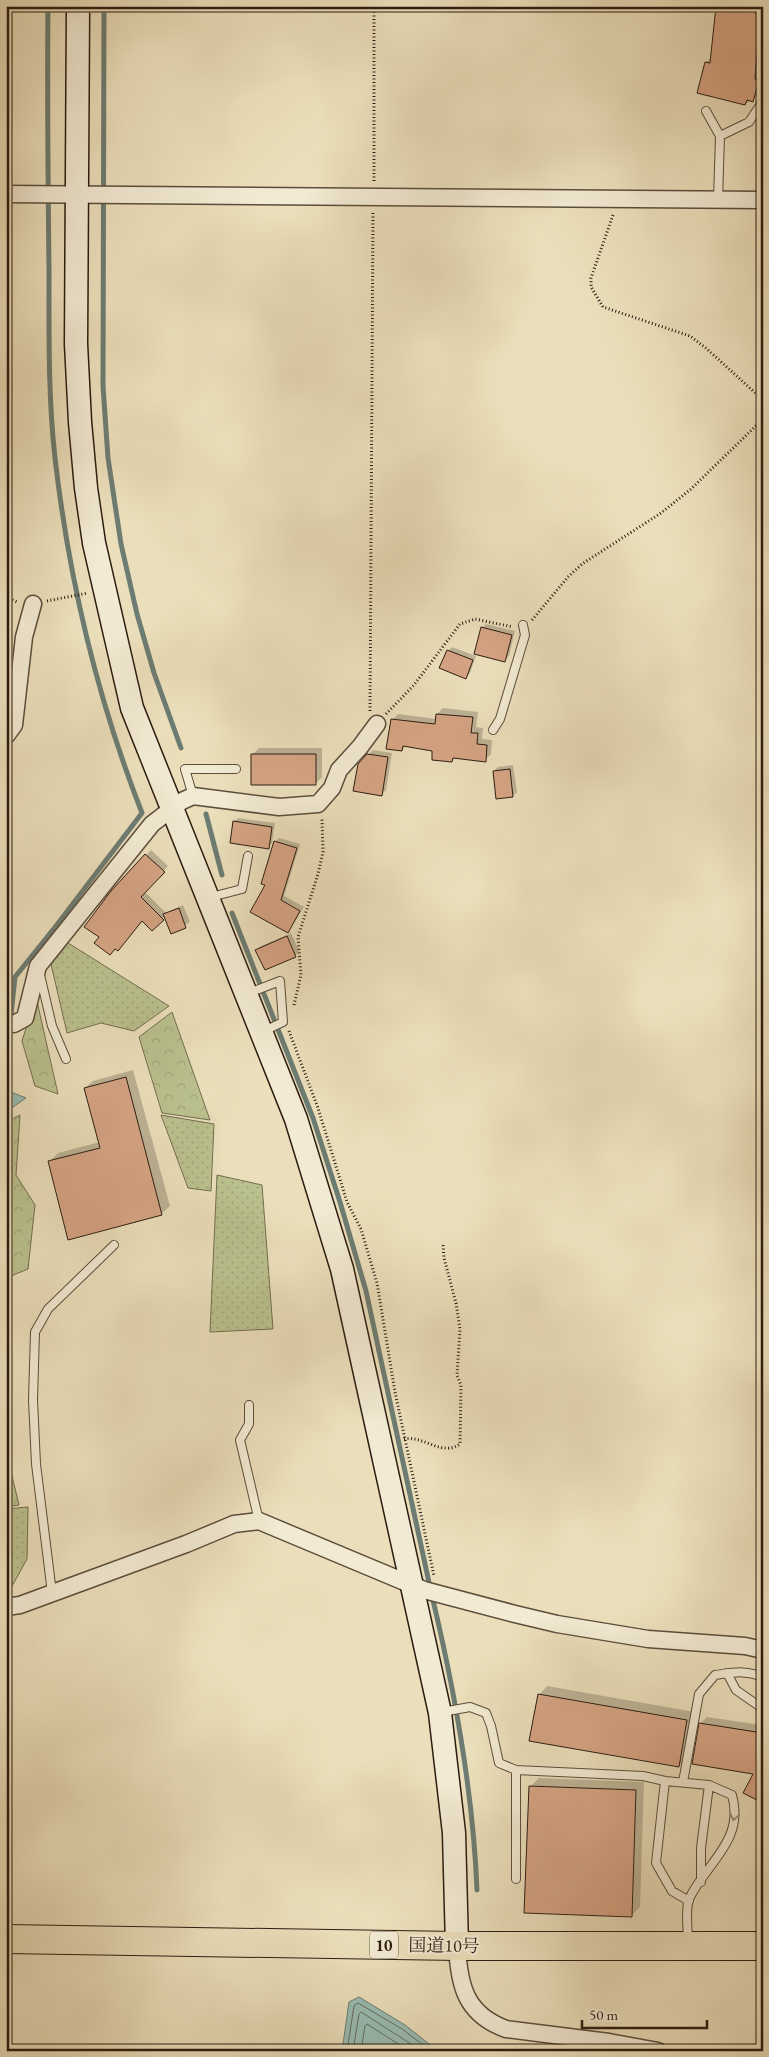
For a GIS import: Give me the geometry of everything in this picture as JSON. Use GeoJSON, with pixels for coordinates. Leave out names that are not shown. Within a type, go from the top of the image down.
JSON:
{"type":"FeatureCollection","features":[{"type":"Feature","properties":{"kind":"highway","name":"国道10号"},"geometry":{"type":"LineString","coordinates":[[6,1939],[457,1946],[763,1946]]}},
{"type":"Feature","properties":{"kind":"street"},"geometry":{"type":"LineString","coordinates":[[78,6],[95,196],[76,344],[80,422],[88,506],[104,592],[132,708],[171,809],[251,993],[274,1027],[296,1119],[342,1270],[424,1589],[446,1712],[454,1833],[459,1978],[466,1997],[478,2013],[494,2025],[520,2031],[658,2051]]}},
{"type":"Feature","properties":{"kind":"street"},"geometry":{"type":"LineString","coordinates":[[6,194],[763,200]]}},
{"type":"Feature","properties":{"kind":"street"},"geometry":{"type":"LineString","coordinates":[[6,736],[14,725],[24,637],[33,604]]}},
{"type":"Feature","properties":{"kind":"street"},"geometry":{"type":"LineString","coordinates":[[6,1024],[14,1024],[25,1018],[38,966],[152,824],[171,809],[193,796],[279,807],[318,804],[332,788],[339,770],[360,747],[377,724]]}},
{"type":"Feature","properties":{"kind":"street"},"geometry":{"type":"LineString","coordinates":[[6,1607],[20,1605],[186,1544],[234,1524],[259,1521],[424,1589],[567,1626],[648,1639],[744,1646],[763,1650]]}},
{"type":"Feature","properties":{"kind":"lane"},"geometry":{"type":"LineString","coordinates":[[720,136],[749,122],[763,101]]}},
{"type":"Feature","properties":{"kind":"lane"},"geometry":{"type":"LineString","coordinates":[[706,111],[720,136],[718,200]]}},
{"type":"Feature","properties":{"kind":"lane"},"geometry":{"type":"LineString","coordinates":[[493,730],[500,720],[525,634],[523,625]]}},
{"type":"Feature","properties":{"kind":"lane"},"geometry":{"type":"LineString","coordinates":[[193,796],[185,769],[236,769]]}},
{"type":"Feature","properties":{"kind":"lane"},"geometry":{"type":"LineString","coordinates":[[209,898],[242,889],[248,856]]}},
{"type":"Feature","properties":{"kind":"lane"},"geometry":{"type":"LineString","coordinates":[[38,966],[52,1026],[66,1059]]}},
{"type":"Feature","properties":{"kind":"lane"},"geometry":{"type":"LineString","coordinates":[[251,993],[280,980],[274,1027]]}},
{"type":"Feature","properties":{"kind":"lane"},"geometry":{"type":"LineString","coordinates":[[52,1593],[36,1464],[33,1400],[35,1332],[48,1309],[114,1245]]}},
{"type":"Feature","properties":{"kind":"lane"},"geometry":{"type":"LineString","coordinates":[[249,1405],[249,1424],[240,1440],[259,1521]]}},
{"type":"Feature","properties":{"kind":"lane"},"geometry":{"type":"LineString","coordinates":[[683,1782],[698,1694],[715,1675],[737,1672],[757,1674],[763,1678]]}},
{"type":"Feature","properties":{"kind":"lane"},"geometry":{"type":"LineString","coordinates":[[728,1673],[736,1690],[759,1706],[763,1706]]}},
{"type":"Feature","properties":{"kind":"lane"},"geometry":{"type":"LineString","coordinates":[[446,1712],[470,1707],[486,1713],[491,1726],[499,1763],[516,1770],[644,1776],[665,1781],[709,1785],[732,1795],[737,1812],[726,1846],[688,1900],[688,1946]]}},
{"type":"Feature","properties":{"kind":"lane"},"geometry":{"type":"LineString","coordinates":[[516,1770],[516,1879]]}},
{"type":"Feature","properties":{"kind":"lane"},"geometry":{"type":"LineString","coordinates":[[665,1781],[656,1863],[672,1891],[688,1900]]}},
{"type":"Feature","properties":{"kind":"lane"},"geometry":{"type":"LineString","coordinates":[[701,1882],[701,1848],[709,1785]]}},
{"type":"Feature","properties":{"kind":"path"},"geometry":{"type":"LineString","coordinates":[[374,6],[370,711],[377,724],[414,685],[460,624],[476,619],[510,626],[523,625],[531,621],[568,576],[582,564],[660,513],[691,489],[763,419]]}},
{"type":"Feature","properties":{"kind":"path"},"geometry":{"type":"LineString","coordinates":[[617,198],[590,278],[590,287],[595,297],[603,307],[690,336],[763,400]]}},
{"type":"Feature","properties":{"kind":"path"},"geometry":{"type":"LineString","coordinates":[[66,597],[82,593]]}},
{"type":"Feature","properties":{"kind":"path"},"geometry":{"type":"LineString","coordinates":[[274,1027],[291,1014],[298,995],[302,975],[298,936],[323,852],[324,826],[318,804]]}},
{"type":"Feature","properties":{"kind":"path"},"geometry":{"type":"LineString","coordinates":[[404,1439],[413,1438],[441,1449],[452,1450],[460,1444],[461,1385],[457,1374],[460,1329],[456,1303],[444,1258],[443,1243]]}},
{"type":"Feature","properties":{"kind":"green space"},"geometry":{"type":"Polygon","coordinates":[[[68,943],[169,1006],[134,1031],[101,1023],[67,1033],[51,964],[68,943]]]}},
{"type":"Feature","properties":{"kind":"green space"},"geometry":{"type":"Polygon","coordinates":[[[36,997],[58,1094],[35,1086],[22,1041],[36,997]]]}},
{"type":"Feature","properties":{"kind":"green space"},"geometry":{"type":"Polygon","coordinates":[[[172,1012],[210,1120],[162,1113],[139,1037],[172,1012]]]}},
{"type":"Feature","properties":{"kind":"green space"},"geometry":{"type":"Polygon","coordinates":[[[20,1115],[16,1175],[35,1205],[28,1269],[6,1278],[6,1122],[20,1115]]]}},
{"type":"Feature","properties":{"kind":"green space"},"geometry":{"type":"Polygon","coordinates":[[[161,1115],[214,1124],[211,1191],[188,1188],[161,1115]]]}},
{"type":"Feature","properties":{"kind":"green space"},"geometry":{"type":"Polygon","coordinates":[[[217,1175],[262,1185],[273,1329],[210,1332],[217,1175]]]}},
{"type":"Feature","properties":{"kind":"green space"},"geometry":{"type":"Polygon","coordinates":[[[6,1451],[19,1505],[6,1507],[6,1451]]]}},
{"type":"Feature","properties":{"kind":"green space"},"geometry":{"type":"Polygon","coordinates":[[[28,1507],[27,1559],[6,1597],[6,1509],[28,1507]]]}},
{"type":"Feature","properties":{"kind":"water"},"geometry":{"type":"Polygon","coordinates":[[[6,1090],[26,1098],[6,1112],[6,1090]]]}},
{"type":"Feature","properties":{"kind":"water"},"geometry":{"type":"Polygon","coordinates":[[[359,1997],[405,2025],[438,2051],[342,2051],[349,2002],[359,1997]]]}},
{"type":"Feature","properties":{"kind":"building"},"geometry":{"type":"Polygon","coordinates":[[[716,6],[756,6],[755,13],[763,14],[763,39],[758,39],[755,79],[759,80],[753,102],[747,100],[745,105],[697,93],[705,62],[710,63],[716,6]]]}},
{"type":"Feature","properties":{"kind":"building"},"geometry":{"type":"Polygon","coordinates":[[[481,627],[512,635],[505,662],[474,654],[481,627]]]}},
{"type":"Feature","properties":{"kind":"building"},"geometry":{"type":"Polygon","coordinates":[[[447,650],[473,660],[466,679],[439,668],[447,650]]]}},
{"type":"Feature","properties":{"kind":"building"},"geometry":{"type":"Polygon","coordinates":[[[436,714],[473,717],[471,733],[478,733],[477,744],[487,745],[486,762],[453,758],[452,762],[432,760],[432,751],[403,746],[402,751],[386,749],[391,719],[435,724],[436,714]]]}},
{"type":"Feature","properties":{"kind":"building"},"geometry":{"type":"Polygon","coordinates":[[[251,754],[316,754],[316,785],[251,785],[251,754]]]}},
{"type":"Feature","properties":{"kind":"building"},"geometry":{"type":"Polygon","coordinates":[[[367,754],[388,757],[382,796],[353,791],[358,764],[367,754]]]}},
{"type":"Feature","properties":{"kind":"building"},"geometry":{"type":"Polygon","coordinates":[[[510,769],[513,797],[496,799],[493,771],[510,769]]]}},
{"type":"Feature","properties":{"kind":"building"},"geometry":{"type":"Polygon","coordinates":[[[233,821],[272,827],[269,849],[230,843],[233,821]]]}},
{"type":"Feature","properties":{"kind":"building"},"geometry":{"type":"Polygon","coordinates":[[[274,841],[297,848],[281,900],[300,911],[288,933],[250,912],[265,885],[261,884],[274,841]]]}},
{"type":"Feature","properties":{"kind":"building"},"geometry":{"type":"Polygon","coordinates":[[[145,854],[165,872],[141,897],[164,920],[152,931],[142,921],[118,951],[115,949],[110,955],[94,943],[99,937],[84,927],[111,891],[145,854]]]}},
{"type":"Feature","properties":{"kind":"building"},"geometry":{"type":"Polygon","coordinates":[[[179,908],[186,928],[171,934],[163,914],[179,908]]]}},
{"type":"Feature","properties":{"kind":"building"},"geometry":{"type":"Polygon","coordinates":[[[287,936],[296,957],[265,970],[255,950],[287,936]]]}},
{"type":"Feature","properties":{"kind":"building"},"geometry":{"type":"Polygon","coordinates":[[[126,1077],[162,1215],[68,1240],[48,1161],[100,1148],[84,1088],[126,1077]]]}},
{"type":"Feature","properties":{"kind":"building"},"geometry":{"type":"Polygon","coordinates":[[[538,1694],[687,1720],[679,1767],[529,1741],[538,1694]]]}},
{"type":"Feature","properties":{"kind":"building"},"geometry":{"type":"Polygon","coordinates":[[[699,1723],[763,1733],[763,1803],[743,1793],[753,1774],[692,1764],[699,1723]]]}},
{"type":"Feature","properties":{"kind":"building"},"geometry":{"type":"Polygon","coordinates":[[[529,1786],[636,1790],[632,1917],[524,1913],[529,1786]]]}},
{"type":"Feature","properties":{"kind":"waterway"},"geometry":{"type":"LineString","coordinates":[[11,1015],[15,977],[142,813],[111,726],[87,638],[68,549],[55,458],[49,364],[48,6]]}},
{"type":"Feature","properties":{"kind":"waterway"},"geometry":{"type":"LineString","coordinates":[[104,6],[103,386],[108,458],[121,544],[137,614],[154,673],[181,748]]}},
{"type":"Feature","properties":{"kind":"waterway"},"geometry":{"type":"LineString","coordinates":[[206,814],[222,875]]}},
{"type":"Feature","properties":{"kind":"waterway"},"geometry":{"type":"LineString","coordinates":[[232,913],[313,1118],[340,1202],[366,1291],[430,1587]]}},
{"type":"Feature","properties":{"kind":"waterway"},"geometry":{"type":"LineString","coordinates":[[432,1596],[462,1742],[472,1816],[477,1890]]}}]}
